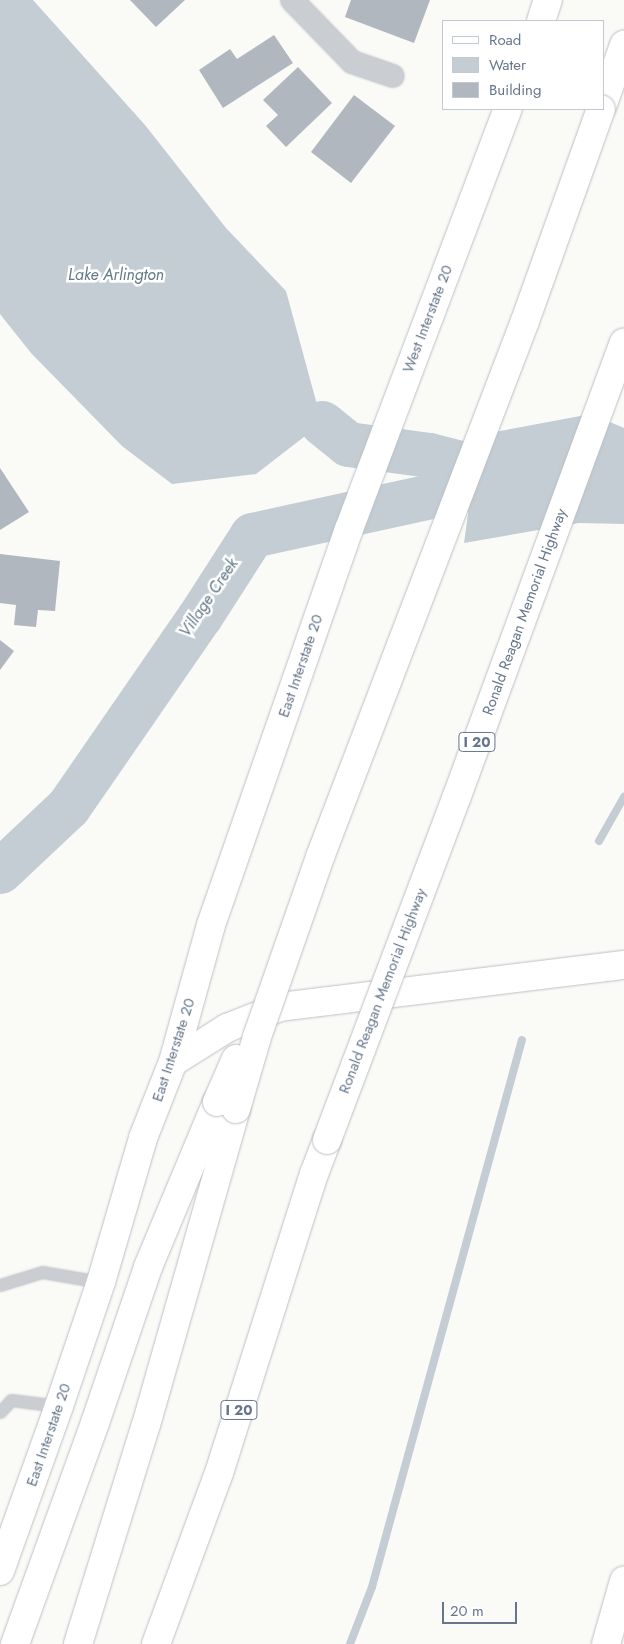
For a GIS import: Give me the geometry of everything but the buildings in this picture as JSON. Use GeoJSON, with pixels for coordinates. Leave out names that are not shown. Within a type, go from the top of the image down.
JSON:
{"type":"FeatureCollection","features":[{"type":"Feature","properties":{"kind":"main road"},"geometry":{"type":"LineString","coordinates":[[541,20],[548,0]]}},
{"type":"Feature","properties":{"kind":"main road"},"geometry":{"type":"LineString","coordinates":[[604,101],[624,45]]}},
{"type":"Feature","properties":{"kind":"main road","name":"West Interstate 20"},"geometry":{"type":"LineString","coordinates":[[349,529],[508,110]]}},
{"type":"Feature","properties":{"kind":"main road"},"geometry":{"type":"LineString","coordinates":[[14,1644],[95,1423],[148,1267],[258,1037],[302,909],[525,322],[601,110]]}},
{"type":"Feature","properties":{"kind":"main road","name":"Ronald Reagan Memorial Highway"},"geometry":{"type":"LineString","coordinates":[[156,1644],[219,1473],[314,1174],[461,786],[624,343]]}},
{"type":"Feature","properties":{"kind":"main road","name":"East Interstate 20"},"geometry":{"type":"LineString","coordinates":[[0,1571],[101,1282],[143,1138],[173,1062],[211,925],[349,529]]}},
{"type":"Feature","properties":{"kind":"main road"},"geometry":{"type":"LineString","coordinates":[[173,1062],[227,1028],[280,1007],[624,965]]}},
{"type":"Feature","properties":{"kind":"main road"},"geometry":{"type":"LineString","coordinates":[[78,1644],[146,1425],[226,1106]]}},
{"type":"Feature","properties":{"kind":"main road"},"geometry":{"type":"LineString","coordinates":[[606,1644],[624,1581]]}},
{"type":"Feature","properties":{"kind":"main road"},"geometry":{"type":"LineString","coordinates":[[617,1644],[624,1609]]}},
{"type":"Feature","properties":{"kind":"street"},"geometry":{"type":"LineString","coordinates":[[292,0],[352,62],[393,76]]}},
{"type":"Feature","properties":{"kind":"lane"},"geometry":{"type":"LineString","coordinates":[[0,1285],[42,1272],[101,1282]]}},
{"type":"Feature","properties":{"kind":"lane"},"geometry":{"type":"LineString","coordinates":[[0,1412],[10,1400],[59,1406]]}},
{"type":"Feature","properties":{"kind":"water","name":"Lake Arlington"},"geometry":{"type":"Polygon","coordinates":[[[0,0],[33,0],[145,125],[226,228],[286,291],[322,423],[256,474],[172,484],[122,446],[31,353],[0,314],[0,0]]]}},
{"type":"Feature","properties":{"kind":"water"},"geometry":{"type":"Polygon","coordinates":[[[591,414],[624,428],[624,524],[579,523],[464,543],[479,435],[591,414]]]}},
{"type":"Feature","properties":{"kind":"waterway","name":"Village Creek"},"geometry":{"type":"LineString","coordinates":[[322,423],[348,444],[429,455],[515,477],[624,492]]}},
{"type":"Feature","properties":{"kind":"waterway","name":"Village Creek"},"geometry":{"type":"LineString","coordinates":[[0,871],[68,807],[200,616],[252,535],[504,480]]}},
{"type":"Feature","properties":{"kind":"waterway"},"geometry":{"type":"LineString","coordinates":[[599,841],[624,797]]}},
{"type":"Feature","properties":{"kind":"waterway"},"geometry":{"type":"LineString","coordinates":[[350,1644],[372,1587],[522,1040]]}}]}
